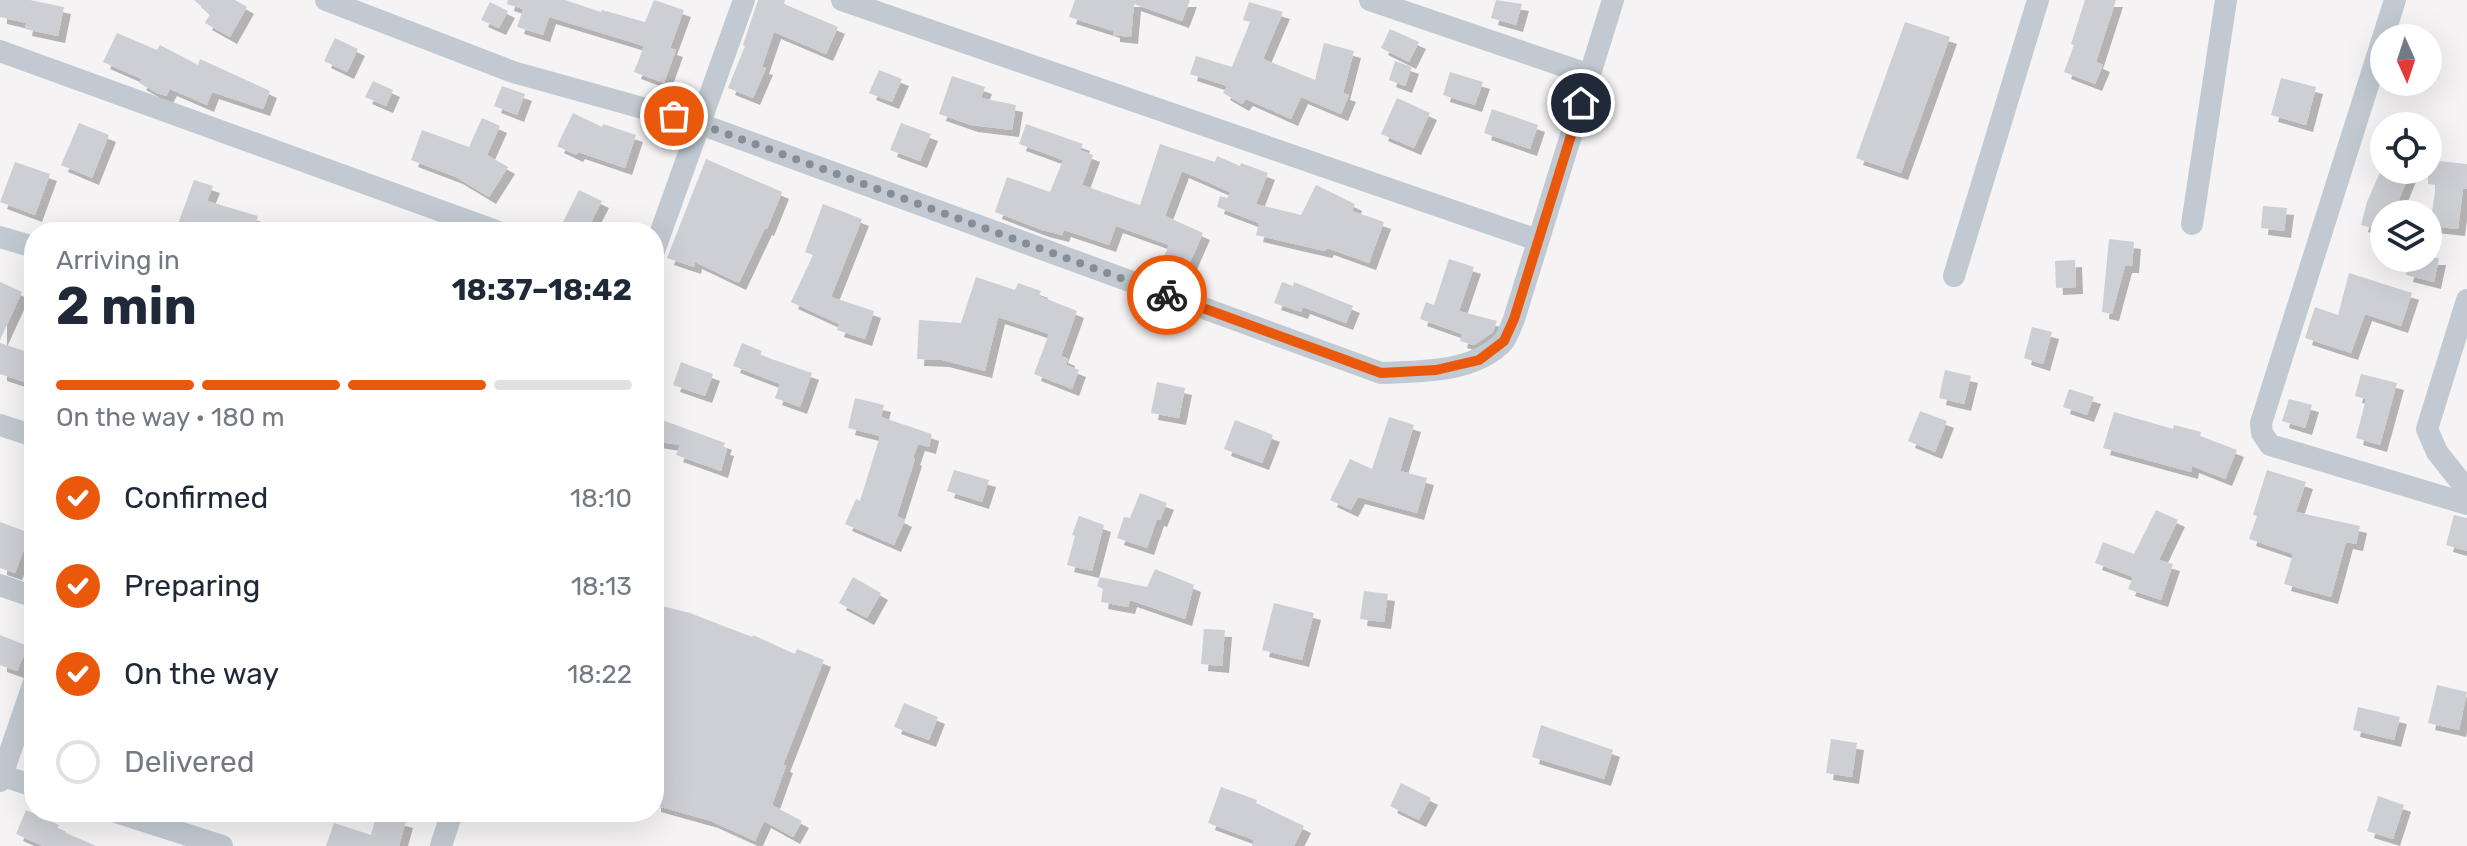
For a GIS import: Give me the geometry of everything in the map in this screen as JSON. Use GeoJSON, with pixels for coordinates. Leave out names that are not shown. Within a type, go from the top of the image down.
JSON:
{"type":"FeatureCollection","features":[{"type":"Feature","properties":{"kind":"street"},"geometry":{"type":"LineString","coordinates":[[326,0],[513,72],[700,124],[1381,373],[1436,370],[1479,360],[1504,341],[1514,319],[1613,0]]}},
{"type":"Feature","properties":{"kind":"street"},"geometry":{"type":"LineString","coordinates":[[664,223],[744,0]]}},
{"type":"Feature","properties":{"kind":"street"},"geometry":{"type":"LineString","coordinates":[[842,0],[1537,240]]}},
{"type":"Feature","properties":{"kind":"street"},"geometry":{"type":"LineString","coordinates":[[1370,0],[1590,75]]}},
{"type":"Feature","properties":{"kind":"street"},"geometry":{"type":"LineString","coordinates":[[1954,276],[2038,0]]}},
{"type":"Feature","properties":{"kind":"street"},"geometry":{"type":"LineString","coordinates":[[2192,224],[2226,0]]}},
{"type":"Feature","properties":{"kind":"street"},"geometry":{"type":"LineString","coordinates":[[2395,0],[2261,423],[2262,433],[2270,445],[2467,504]]}},
{"type":"Feature","properties":{"kind":"street"},"geometry":{"type":"LineString","coordinates":[[0,51],[471,222]]}},
{"type":"Feature","properties":{"kind":"street"},"geometry":{"type":"LineString","coordinates":[[0,237],[24,244]]}},
{"type":"Feature","properties":{"kind":"street"},"geometry":{"type":"LineString","coordinates":[[2467,300],[2427,429],[2437,452],[2467,490]]}},
{"type":"Feature","properties":{"kind":"street"},"geometry":{"type":"LineString","coordinates":[[0,425],[24,433]]}},
{"type":"Feature","properties":{"kind":"street"},"geometry":{"type":"LineString","coordinates":[[0,585],[24,593]]}},
{"type":"Feature","properties":{"kind":"street"},"geometry":{"type":"LineString","coordinates":[[24,711],[1,777],[24,783]]}},
{"type":"Feature","properties":{"kind":"street"},"geometry":{"type":"LineString","coordinates":[[147,822],[222,846]]}},
{"type":"Feature","properties":{"kind":"street"},"geometry":{"type":"LineString","coordinates":[[441,846],[449,822]]}},
{"type":"Feature","properties":{"kind":"building"},"geometry":{"type":"Polygon","coordinates":[[[0,0],[30,0],[64,7],[58,36],[25,29],[26,23],[0,17],[0,0]]]}},
{"type":"Feature","properties":{"kind":"building"},"geometry":{"type":"Polygon","coordinates":[[[194,0],[235,0],[247,7],[230,37],[205,23],[210,14],[194,0]]]}},
{"type":"Feature","properties":{"kind":"building"},"geometry":{"type":"Polygon","coordinates":[[[508,0],[565,0],[645,22],[654,0],[684,10],[670,48],[676,50],[664,83],[634,72],[644,46],[549,17],[543,35],[517,27],[523,9],[507,4],[508,0]]]}},
{"type":"Feature","properties":{"kind":"building"},"geometry":{"type":"Polygon","coordinates":[[[758,0],[785,0],[784,4],[838,27],[826,54],[774,32],[762,67],[766,68],[753,98],[728,88],[745,46],[758,0]]]}},
{"type":"Feature","properties":{"kind":"building"},"geometry":{"type":"Polygon","coordinates":[[[1075,0],[1190,0],[1182,21],[1134,4],[1131,37],[1113,35],[1113,31],[1069,17],[1075,0]]]}},
{"type":"Feature","properties":{"kind":"building"},"geometry":{"type":"Polygon","coordinates":[[[1496,0],[1522,4],[1516,25],[1491,18],[1496,0]]]}},
{"type":"Feature","properties":{"kind":"building"},"geometry":{"type":"Polygon","coordinates":[[[2085,0],[2116,0],[2096,62],[2103,65],[2095,84],[2064,72],[2085,0]]]}},
{"type":"Feature","properties":{"kind":"building"},"geometry":{"type":"Polygon","coordinates":[[[490,2],[508,11],[499,28],[481,20],[490,2]]]}},
{"type":"Feature","properties":{"kind":"building"},"geometry":{"type":"Polygon","coordinates":[[[1249,2],[1283,12],[1263,59],[1315,80],[1324,43],[1354,51],[1343,93],[1349,95],[1341,114],[1301,97],[1291,119],[1246,99],[1242,104],[1223,93],[1227,86],[1190,74],[1196,56],[1232,67],[1250,22],[1243,20],[1249,2]]]}},
{"type":"Feature","properties":{"kind":"building"},"geometry":{"type":"Polygon","coordinates":[[[1905,22],[1950,37],[1901,173],[1856,158],[1905,22]]]}},
{"type":"Feature","properties":{"kind":"building"},"geometry":{"type":"Polygon","coordinates":[[[1390,29],[1419,42],[1409,62],[1381,48],[1390,29]]]}},
{"type":"Feature","properties":{"kind":"building"},"geometry":{"type":"Polygon","coordinates":[[[117,33],[157,50],[160,45],[198,65],[200,59],[270,91],[263,109],[212,92],[207,105],[170,89],[166,96],[157,93],[139,83],[142,79],[103,62],[117,33]]]}},
{"type":"Feature","properties":{"kind":"building"},"geometry":{"type":"Polygon","coordinates":[[[335,38],[358,49],[347,72],[324,61],[335,38]]]}},
{"type":"Feature","properties":{"kind":"building"},"geometry":{"type":"Polygon","coordinates":[[[1395,61],[1412,67],[1405,86],[1389,80],[1395,61]]]}},
{"type":"Feature","properties":{"kind":"building"},"geometry":{"type":"Polygon","coordinates":[[[879,70],[902,79],[892,102],[869,93],[879,70]]]}},
{"type":"Feature","properties":{"kind":"building"},"geometry":{"type":"Polygon","coordinates":[[[1450,72],[1483,82],[1475,105],[1443,95],[1450,72]]]}},
{"type":"Feature","properties":{"kind":"building"},"geometry":{"type":"Polygon","coordinates":[[[952,76],[985,87],[981,98],[1016,105],[1012,130],[971,125],[939,114],[952,76]]]}},
{"type":"Feature","properties":{"kind":"building"},"geometry":{"type":"Polygon","coordinates":[[[2281,78],[2316,87],[2306,125],[2271,115],[2281,78]]]}},
{"type":"Feature","properties":{"kind":"building"},"geometry":{"type":"Polygon","coordinates":[[[373,81],[393,90],[386,106],[365,97],[373,81]]]}},
{"type":"Feature","properties":{"kind":"building"},"geometry":{"type":"Polygon","coordinates":[[[502,86],[525,94],[517,115],[494,106],[502,86]]]}},
{"type":"Feature","properties":{"kind":"building"},"geometry":{"type":"Polygon","coordinates":[[[1397,98],[1430,113],[1414,148],[1381,134],[1397,98]]]}},
{"type":"Feature","properties":{"kind":"building"},"geometry":{"type":"Polygon","coordinates":[[[1492,109],[1538,125],[1530,149],[1484,133],[1492,109]]]}},
{"type":"Feature","properties":{"kind":"building"},"geometry":{"type":"Polygon","coordinates":[[[573,113],[602,127],[603,124],[636,135],[625,168],[578,152],[576,155],[557,146],[573,113]]]}},
{"type":"Feature","properties":{"kind":"building"},"geometry":{"type":"Polygon","coordinates":[[[482,118],[500,126],[487,155],[508,167],[489,197],[456,177],[411,160],[422,130],[469,147],[482,118]]]}},
{"type":"Feature","properties":{"kind":"building"},"geometry":{"type":"Polygon","coordinates":[[[79,123],[109,135],[92,178],[61,165],[79,123]]]}},
{"type":"Feature","properties":{"kind":"building"},"geometry":{"type":"Polygon","coordinates":[[[901,123],[931,134],[920,161],[890,150],[901,123]]]}},
{"type":"Feature","properties":{"kind":"building"},"geometry":{"type":"Polygon","coordinates":[[[1026,124],[1083,144],[1080,150],[1093,155],[1082,185],[1140,205],[1160,144],[1215,162],[1217,156],[1268,173],[1256,204],[1301,215],[1316,185],[1355,204],[1352,211],[1384,222],[1369,263],[1327,248],[1325,251],[1256,235],[1259,223],[1217,207],[1220,196],[1227,198],[1230,192],[1182,171],[1165,216],[1203,233],[1184,276],[1160,265],[1169,245],[1116,226],[1109,245],[1064,230],[1062,235],[1042,230],[995,212],[1007,177],[1050,192],[1063,160],[1019,144],[1026,124]]]}},
{"type":"Feature","properties":{"kind":"building"},"geometry":{"type":"Polygon","coordinates":[[[706,159],[782,192],[739,283],[695,262],[694,267],[667,258],[706,159]]]}},
{"type":"Feature","properties":{"kind":"building"},"geometry":{"type":"Polygon","coordinates":[[[2442,161],[2467,164],[2467,189],[2463,189],[2458,229],[2442,227],[2442,200],[2434,200],[2436,185],[2428,184],[2442,184],[2442,161]]]}},
{"type":"Feature","properties":{"kind":"building"},"geometry":{"type":"Polygon","coordinates":[[[15,162],[50,174],[35,215],[0,202],[15,162]]]}},
{"type":"Feature","properties":{"kind":"building"},"geometry":{"type":"Polygon","coordinates":[[[194,180],[213,186],[207,201],[258,216],[256,222],[179,222],[194,180]]]}},
{"type":"Feature","properties":{"kind":"building"},"geometry":{"type":"Polygon","coordinates":[[[2375,184],[2405,184],[2399,200],[2370,200],[2370,227],[2361,225],[2375,184]]]}},
{"type":"Feature","properties":{"kind":"building"},"geometry":{"type":"Polygon","coordinates":[[[579,190],[602,201],[591,222],[563,222],[579,190]]]}},
{"type":"Feature","properties":{"kind":"building"},"geometry":{"type":"Polygon","coordinates":[[[823,204],[862,219],[831,297],[874,311],[865,339],[837,330],[839,324],[791,302],[813,255],[805,252],[823,204]]]}},
{"type":"Feature","properties":{"kind":"building"},"geometry":{"type":"Polygon","coordinates":[[[2263,206],[2287,208],[2284,231],[2261,228],[2263,206]]]}},
{"type":"Feature","properties":{"kind":"building"},"geometry":{"type":"Polygon","coordinates":[[[2109,239],[2134,242],[2132,266],[2125,266],[2112,314],[2102,312],[2109,239]]]}},
{"type":"Feature","properties":{"kind":"building"},"geometry":{"type":"Polygon","coordinates":[[[1449,259],[1474,267],[1459,311],[1497,321],[1493,332],[1474,345],[1460,341],[1462,334],[1420,319],[1426,302],[1434,305],[1449,259]]]}},
{"type":"Feature","properties":{"kind":"building"},"geometry":{"type":"Polygon","coordinates":[[[2075,260],[2076,287],[2056,288],[2055,261],[2075,260]]]}},
{"type":"Feature","properties":{"kind":"building"},"geometry":{"type":"Polygon","coordinates":[[[2407,272],[2436,272],[2434,282],[2406,275],[2407,272]]]}},
{"type":"Feature","properties":{"kind":"building"},"geometry":{"type":"Polygon","coordinates":[[[2349,273],[2412,293],[2401,326],[2365,314],[2351,353],[2305,338],[2315,307],[2338,315],[2349,273]]]}},
{"type":"Feature","properties":{"kind":"building"},"geometry":{"type":"Polygon","coordinates":[[[976,277],[1015,290],[1018,283],[1041,291],[1039,296],[1077,311],[1061,356],[1068,359],[1066,365],[1079,370],[1072,389],[1034,374],[1049,334],[998,317],[985,371],[942,360],[917,359],[919,320],[961,323],[976,277]]]}},
{"type":"Feature","properties":{"kind":"building"},"geometry":{"type":"Polygon","coordinates":[[[0,282],[22,292],[0,340],[0,282]]]}},
{"type":"Feature","properties":{"kind":"building"},"geometry":{"type":"Polygon","coordinates":[[[1282,282],[1293,286],[1294,282],[1353,306],[1346,323],[1303,307],[1301,312],[1274,303],[1282,282]]]}},
{"type":"Feature","properties":{"kind":"building"},"geometry":{"type":"Polygon","coordinates":[[[2032,327],[2052,332],[2043,364],[2024,358],[2032,327]]]}},
{"type":"Feature","properties":{"kind":"building"},"geometry":{"type":"Polygon","coordinates":[[[0,343],[24,351],[24,382],[0,374],[0,343]]]}},
{"type":"Feature","properties":{"kind":"building"},"geometry":{"type":"Polygon","coordinates":[[[742,343],[762,351],[760,355],[812,373],[800,407],[775,398],[780,384],[733,366],[742,343]]]}},
{"type":"Feature","properties":{"kind":"building"},"geometry":{"type":"Polygon","coordinates":[[[681,362],[713,374],[705,396],[673,385],[681,362]]]}},
{"type":"Feature","properties":{"kind":"building"},"geometry":{"type":"Polygon","coordinates":[[[1945,370],[1971,376],[1964,404],[1939,398],[1945,370]]]}},
{"type":"Feature","properties":{"kind":"building"},"geometry":{"type":"Polygon","coordinates":[[[2361,374],[2397,383],[2380,445],[2356,438],[2366,399],[2355,396],[2361,374]]]}},
{"type":"Feature","properties":{"kind":"building"},"geometry":{"type":"Polygon","coordinates":[[[1157,382],[1185,388],[1179,418],[1151,413],[1157,382]]]}},
{"type":"Feature","properties":{"kind":"building"},"geometry":{"type":"Polygon","coordinates":[[[2069,389],[2094,397],[2087,415],[2063,407],[2069,389]]]}},
{"type":"Feature","properties":{"kind":"building"},"geometry":{"type":"Polygon","coordinates":[[[855,398],[884,405],[881,417],[932,434],[929,447],[918,444],[913,458],[897,516],[905,520],[894,545],[845,524],[856,499],[860,501],[880,436],[848,428],[855,398]]]}},
{"type":"Feature","properties":{"kind":"building"},"geometry":{"type":"Polygon","coordinates":[[[2289,399],[2312,405],[2305,428],[2282,421],[2289,399]]]}},
{"type":"Feature","properties":{"kind":"building"},"geometry":{"type":"Polygon","coordinates":[[[1920,411],[1947,421],[1935,452],[1908,441],[1920,411]]]}},
{"type":"Feature","properties":{"kind":"building"},"geometry":{"type":"Polygon","coordinates":[[[2114,412],[2173,429],[2174,425],[2201,432],[2200,436],[2237,450],[2225,479],[2192,466],[2191,472],[2103,448],[2114,412]]]}},
{"type":"Feature","properties":{"kind":"building"},"geometry":{"type":"Polygon","coordinates":[[[1389,417],[1414,425],[1400,471],[1427,478],[1417,513],[1358,497],[1351,510],[1330,500],[1350,459],[1372,469],[1389,417]]]}},
{"type":"Feature","properties":{"kind":"building"},"geometry":{"type":"Polygon","coordinates":[[[1235,420],[1273,435],[1262,463],[1224,449],[1235,420]]]}},
{"type":"Feature","properties":{"kind":"building"},"geometry":{"type":"Polygon","coordinates":[[[664,421],[725,443],[723,448],[727,449],[721,471],[676,455],[680,445],[664,443],[664,421]]]}},
{"type":"Feature","properties":{"kind":"building"},"geometry":{"type":"Polygon","coordinates":[[[954,470],[989,480],[982,502],[947,491],[954,470]]]}},
{"type":"Feature","properties":{"kind":"building"},"geometry":{"type":"Polygon","coordinates":[[[2267,470],[2306,482],[2296,512],[2360,526],[2356,544],[2346,542],[2331,597],[2284,584],[2293,554],[2249,539],[2267,470]]]}},
{"type":"Feature","properties":{"kind":"building"},"geometry":{"type":"Polygon","coordinates":[[[1140,493],[1167,503],[1160,520],[1157,519],[1147,548],[1117,538],[1124,517],[1130,518],[1140,493]]]}},
{"type":"Feature","properties":{"kind":"building"},"geometry":{"type":"Polygon","coordinates":[[[2156,510],[2178,520],[2159,560],[2173,564],[2161,600],[2128,589],[2133,577],[2095,563],[2103,542],[2134,554],[2156,510]]]}},
{"type":"Feature","properties":{"kind":"building"},"geometry":{"type":"Polygon","coordinates":[[[2454,515],[2467,518],[2467,551],[2446,545],[2454,515]]]}},
{"type":"Feature","properties":{"kind":"building"},"geometry":{"type":"Polygon","coordinates":[[[1079,516],[1104,525],[1092,571],[1067,565],[1079,516]]]}},
{"type":"Feature","properties":{"kind":"building"},"geometry":{"type":"Polygon","coordinates":[[[0,522],[24,531],[24,549],[15,573],[0,568],[0,522]]]}},
{"type":"Feature","properties":{"kind":"building"},"geometry":{"type":"Polygon","coordinates":[[[1155,569],[1194,585],[1185,619],[1130,600],[1128,607],[1101,602],[1103,589],[1097,586],[1100,577],[1147,587],[1155,569]]]}},
{"type":"Feature","properties":{"kind":"building"},"geometry":{"type":"Polygon","coordinates":[[[853,577],[881,593],[867,618],[839,603],[853,577]]]}},
{"type":"Feature","properties":{"kind":"building"},"geometry":{"type":"Polygon","coordinates":[[[1364,591],[1388,594],[1384,622],[1360,619],[1364,591]]]}},
{"type":"Feature","properties":{"kind":"building"},"geometry":{"type":"Polygon","coordinates":[[[1274,603],[1314,613],[1302,660],[1262,650],[1274,603]]]}},
{"type":"Feature","properties":{"kind":"building"},"geometry":{"type":"Polygon","coordinates":[[[664,606],[753,635],[795,654],[797,649],[824,660],[783,765],[786,766],[772,805],[802,821],[793,837],[764,821],[755,841],[711,821],[664,808],[664,606]]]}},
{"type":"Feature","properties":{"kind":"building"},"geometry":{"type":"Polygon","coordinates":[[[1204,629],[1225,630],[1222,666],[1201,664],[1204,629]]]}},
{"type":"Feature","properties":{"kind":"building"},"geometry":{"type":"Polygon","coordinates":[[[0,635],[24,644],[24,655],[17,671],[0,665],[0,635]]]}},
{"type":"Feature","properties":{"kind":"building"},"geometry":{"type":"Polygon","coordinates":[[[2437,685],[2467,692],[2459,730],[2428,723],[2437,685]]]}},
{"type":"Feature","properties":{"kind":"building"},"geometry":{"type":"Polygon","coordinates":[[[904,703],[938,717],[929,740],[894,727],[904,703]]]}},
{"type":"Feature","properties":{"kind":"building"},"geometry":{"type":"Polygon","coordinates":[[[2358,707],[2400,717],[2394,740],[2353,730],[2358,707]]]}},
{"type":"Feature","properties":{"kind":"building"},"geometry":{"type":"Polygon","coordinates":[[[1541,725],[1613,750],[1604,779],[1532,757],[1541,725]]]}},
{"type":"Feature","properties":{"kind":"building"},"geometry":{"type":"Polygon","coordinates":[[[1831,739],[1857,743],[1852,777],[1826,773],[1831,739]]]}},
{"type":"Feature","properties":{"kind":"building"},"geometry":{"type":"Polygon","coordinates":[[[1401,783],[1431,798],[1419,820],[1390,806],[1401,783]]]}},
{"type":"Feature","properties":{"kind":"building"},"geometry":{"type":"Polygon","coordinates":[[[1221,787],[1257,800],[1256,803],[1304,826],[1294,846],[1252,846],[1254,840],[1208,823],[1221,787]]]}},
{"type":"Feature","properties":{"kind":"building"},"geometry":{"type":"Polygon","coordinates":[[[2378,796],[2404,805],[2393,839],[2367,831],[2378,796]]]}},
{"type":"Feature","properties":{"kind":"building"},"geometry":{"type":"Polygon","coordinates":[[[24,815],[24,822],[52,822],[59,825],[57,829],[96,846],[43,846],[16,834],[24,815]]]}},
{"type":"Feature","properties":{"kind":"building"},"geometry":{"type":"Polygon","coordinates":[[[375,822],[406,822],[399,846],[326,846],[334,823],[371,835],[375,822]]]}},
{"type":"Feature","properties":{"kind":"way so far"},"geometry":{"type":"LineString","coordinates":[[674,116],[1167,295]]}},
{"type":"Feature","properties":{"kind":"route"},"geometry":{"type":"LineString","coordinates":[[1167,295],[1381,373],[1436,370],[1479,360],[1504,341],[1514,319],[1581,103]]}}]}
